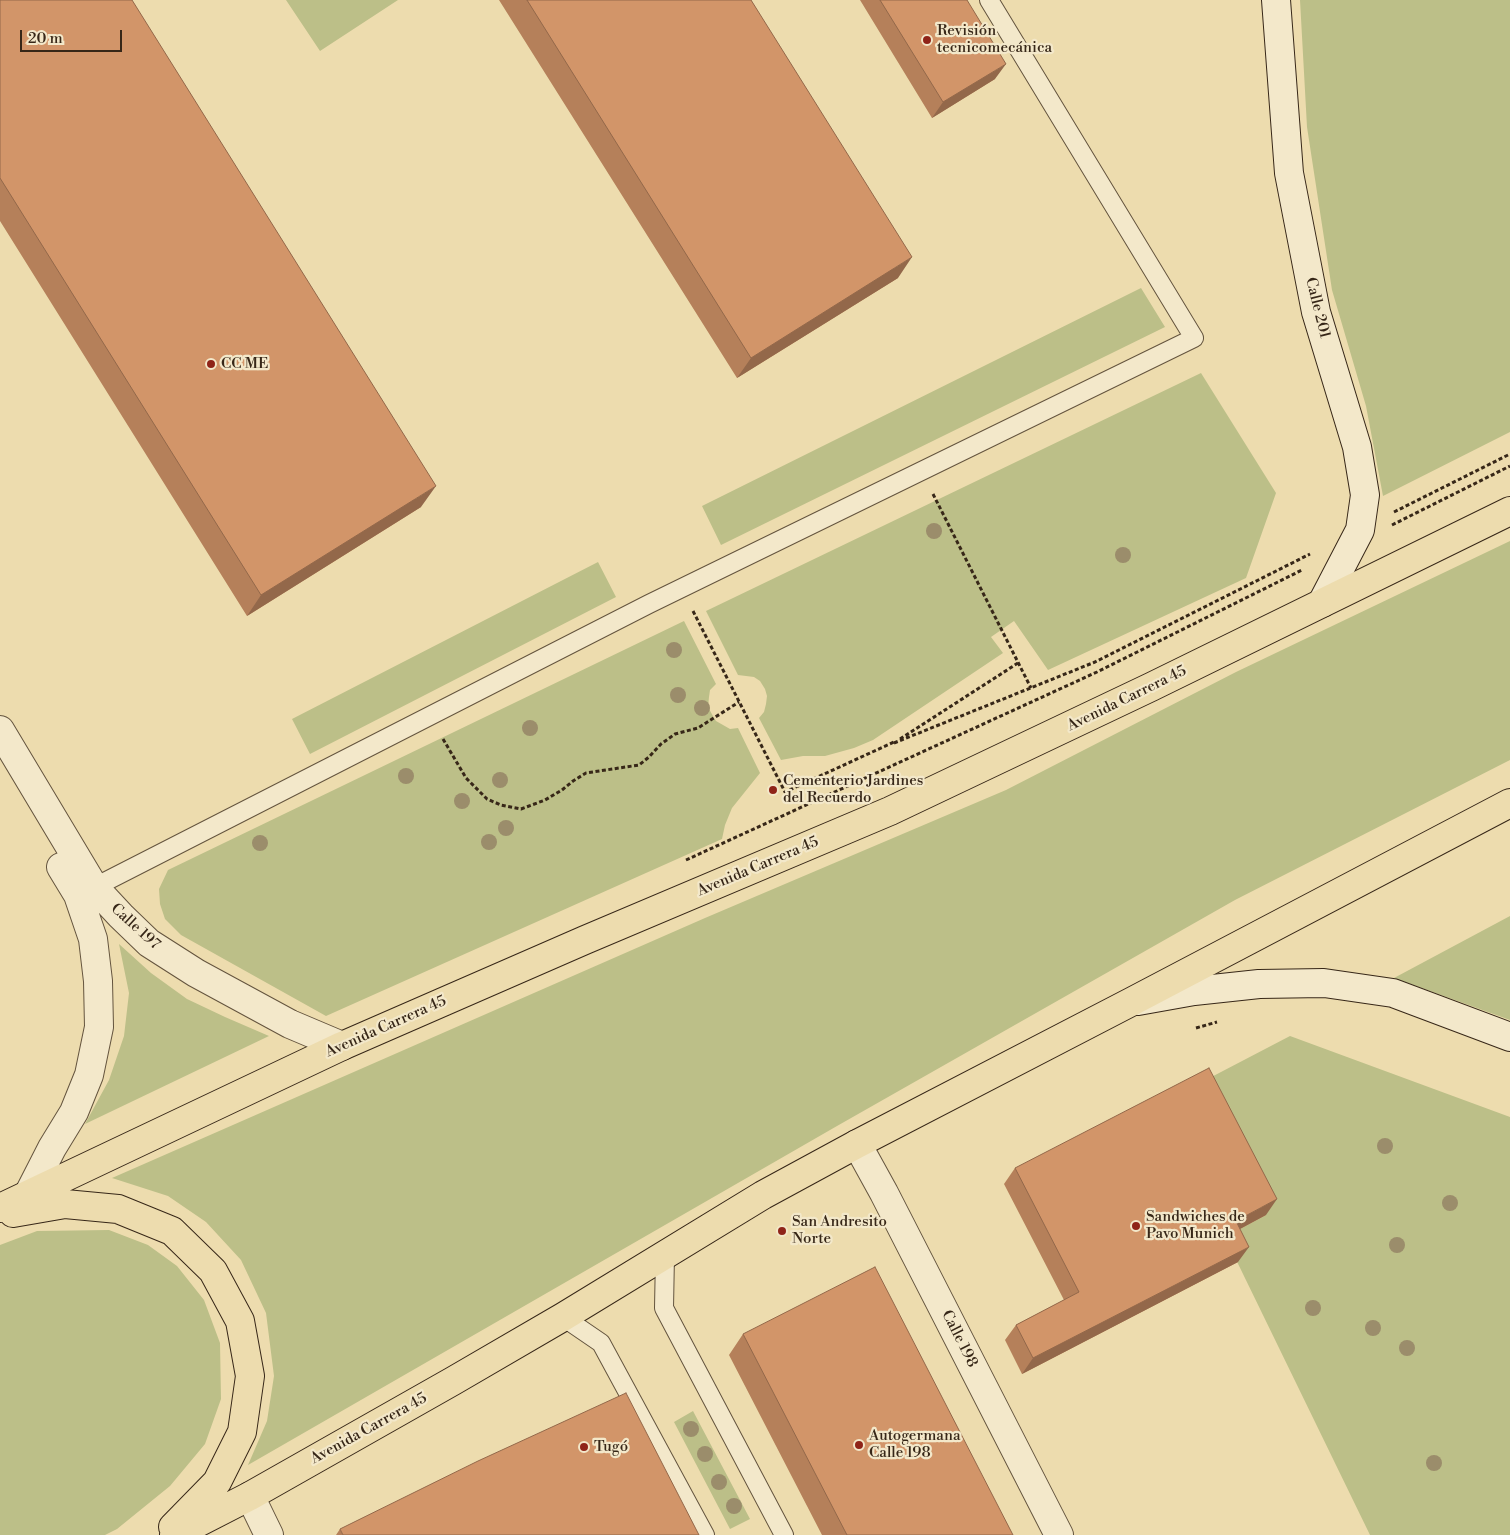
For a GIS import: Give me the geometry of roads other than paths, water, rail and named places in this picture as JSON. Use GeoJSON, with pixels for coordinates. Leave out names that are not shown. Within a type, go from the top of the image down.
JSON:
{"type":"FeatureCollection","features":[{"type":"Feature","properties":{"kind":"highway","name":"Avenida Carrera 45"},"geometry":{"type":"LineString","coordinates":[[0,1208],[342,1046],[585,940],[890,811],[1059,732],[1510,510]]}},
{"type":"Feature","properties":{"kind":"highway","name":"Avenida Carrera 45"},"geometry":{"type":"LineString","coordinates":[[174,1535],[250,1496],[453,1382],[763,1195],[1510,803]]}},
{"type":"Feature","properties":{"kind":"highway"},"geometry":{"type":"LineString","coordinates":[[0,1217],[65,1204],[118,1209],[172,1231],[213,1271],[240,1321],[250,1376],[242,1432],[217,1482],[178,1523],[162,1535]]}},
{"type":"Feature","properties":{"kind":"street","name":"Calle 201"},"geometry":{"type":"LineString","coordinates":[[1276,0],[1289,173],[1316,312],[1358,446],[1364,495],[1356,537],[1322,603]]}},
{"type":"Feature","properties":{"kind":"street","name":"Calle 197"},"geometry":{"type":"LineString","coordinates":[[0,730],[86,891],[98,981],[99,1027],[89,1075],[74,1112],[52,1148],[28,1195]]}},
{"type":"Feature","properties":{"kind":"street","name":"Calle 197"},"geometry":{"type":"LineString","coordinates":[[0,767],[86,891],[121,916],[149,943],[196,973],[290,1024],[342,1046]]}},
{"type":"Feature","properties":{"kind":"street"},"geometry":{"type":"LineString","coordinates":[[1131,1002],[1194,991],[1259,984],[1324,983],[1393,994],[1510,1037]]}},
{"type":"Feature","properties":{"kind":"street","name":"Calle 198"},"geometry":{"type":"LineString","coordinates":[[857,1144],[1059,1535]]}},
{"type":"Feature","properties":{"kind":"street"},"geometry":{"type":"LineString","coordinates":[[250,1496],[269,1535]]}},
{"type":"Feature","properties":{"kind":"lane"},"geometry":{"type":"LineString","coordinates":[[86,891],[649,604],[1194,338],[989,0]]}},
{"type":"Feature","properties":{"kind":"lane"},"geometry":{"type":"LineString","coordinates":[[665,1255],[664,1308],[784,1535]]}},
{"type":"Feature","properties":{"kind":"lane"},"geometry":{"type":"LineString","coordinates":[[563,1317],[601,1343],[705,1535]]}},
{"type":"Feature","properties":{"kind":"place","name":"Revisión tecnicomecánica"},"geometry":{"type":"Point","coordinates":[927,40]}},
{"type":"Feature","properties":{"kind":"place","name":"CC ME"},"geometry":{"type":"Point","coordinates":[211,364]}},
{"type":"Feature","properties":{"kind":"place","name":"Cementerio Jardines del Recuerdo"},"geometry":{"type":"Point","coordinates":[773,790]}},
{"type":"Feature","properties":{"kind":"place","name":"Sandwiches de Pavo Munich"},"geometry":{"type":"Point","coordinates":[1136,1226]}},
{"type":"Feature","properties":{"kind":"place","name":"San Andresito Norte"},"geometry":{"type":"Point","coordinates":[782,1231]}},
{"type":"Feature","properties":{"kind":"place","name":"Autogermana Calle 198"},"geometry":{"type":"Point","coordinates":[859,1445]}},
{"type":"Feature","properties":{"kind":"place","name":"Tugó"},"geometry":{"type":"Point","coordinates":[584,1447]}}]}
